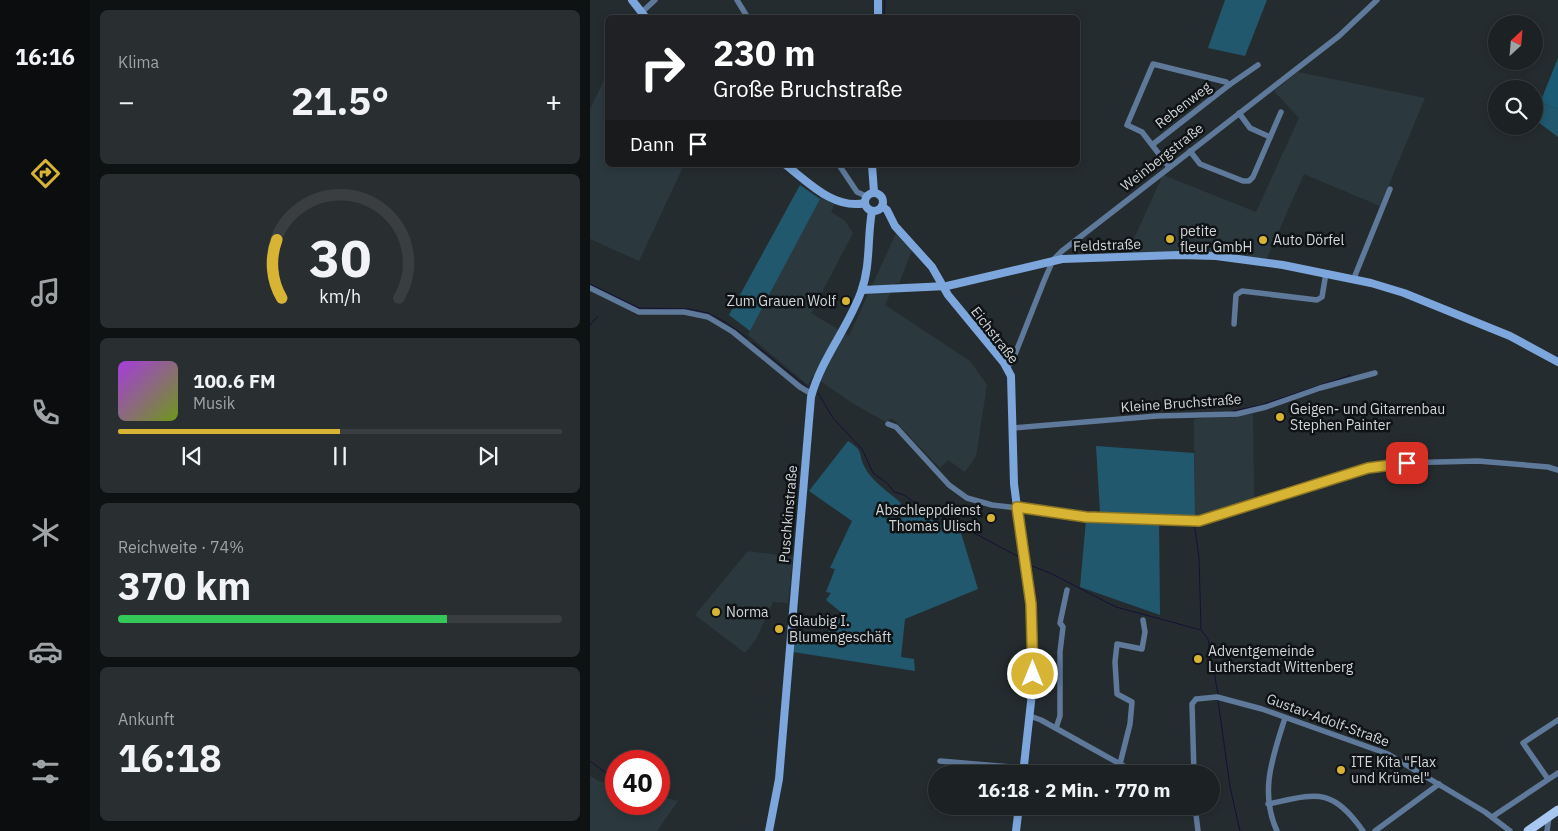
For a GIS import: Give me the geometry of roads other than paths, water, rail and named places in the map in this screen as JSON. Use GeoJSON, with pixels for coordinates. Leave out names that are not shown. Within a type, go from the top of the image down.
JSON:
{"type":"FeatureCollection","features":[{"type":"Feature","properties":{"kind":"main road"},"geometry":{"type":"LineString","coordinates":[[1528,831],[1555,813]]}},
{"type":"Feature","properties":{"kind":"street"},"geometry":{"type":"LineString","coordinates":[[632,0],[644,15],[655,0]]}},
{"type":"Feature","properties":{"kind":"street"},"geometry":{"type":"LineString","coordinates":[[737,0],[746,15]]}},
{"type":"Feature","properties":{"kind":"street"},"geometry":{"type":"LineString","coordinates":[[878,0],[878,15]]}},
{"type":"Feature","properties":{"kind":"street","name":"Weinbergstraße"},"geometry":{"type":"LineString","coordinates":[[1007,367],[1012,362],[1031,310],[1054,260],[1075,240],[1347,29],[1377,0]]}},
{"type":"Feature","properties":{"kind":"street","name":"Rebenweg"},"geometry":{"type":"LineString","coordinates":[[1169,167],[1142,132],[1127,125],[1153,64],[1220,79],[1229,85]]}},
{"type":"Feature","properties":{"kind":"street","name":"Rebenweg"},"geometry":{"type":"LineString","coordinates":[[1152,145],[1229,85],[1258,66]]}},
{"type":"Feature","properties":{"kind":"street"},"geometry":{"type":"LineString","coordinates":[[1190,151],[1200,164],[1243,181],[1249,181],[1253,178],[1281,112]]}},
{"type":"Feature","properties":{"kind":"street"},"geometry":{"type":"LineString","coordinates":[[1239,113],[1250,128],[1270,136]]}},
{"type":"Feature","properties":{"kind":"street"},"geometry":{"type":"LineString","coordinates":[[789,167],[836,200],[854,205],[868,197]]}},
{"type":"Feature","properties":{"kind":"street"},"geometry":{"type":"LineString","coordinates":[[840,167],[857,192],[868,197]]}},
{"type":"Feature","properties":{"kind":"street"},"geometry":{"type":"LineString","coordinates":[[872,167],[868,197],[872,211],[878,210],[882,206]]}},
{"type":"Feature","properties":{"kind":"street"},"geometry":{"type":"LineString","coordinates":[[1354,278],[1390,189]]}},
{"type":"Feature","properties":{"kind":"street","name":"Eichstraße"},"geometry":{"type":"LineString","coordinates":[[868,197],[882,197],[882,206],[895,226],[932,267],[943,287],[1007,367],[1011,376],[1017,507],[1032,616],[1033,674],[1024,765]]}},
{"type":"Feature","properties":{"kind":"street","name":"Puschkinstraße"},"geometry":{"type":"LineString","coordinates":[[769,831],[778,787],[813,391],[862,290],[867,271],[872,211]]}},
{"type":"Feature","properties":{"kind":"street","name":"Feldstraße"},"geometry":{"type":"LineString","coordinates":[[862,290],[943,287],[1054,260],[1202,256],[1274,264],[1354,278],[1404,293],[1510,336],[1558,362]]}},
{"type":"Feature","properties":{"kind":"street"},"geometry":{"type":"LineString","coordinates":[[1234,324],[1236,295],[1242,291],[1317,300],[1322,297],[1326,273]]}},
{"type":"Feature","properties":{"kind":"street"},"geometry":{"type":"LineString","coordinates":[[590,288],[639,312],[684,312],[708,317],[727,328],[800,387],[813,391]]}},
{"type":"Feature","properties":{"kind":"street","name":"Kleine Bruchstraße"},"geometry":{"type":"LineString","coordinates":[[1013,428],[1149,417],[1237,414],[1266,407],[1320,388],[1375,373]]}},
{"type":"Feature","properties":{"kind":"street"},"geometry":{"type":"LineString","coordinates":[[888,424],[896,427],[949,485],[977,502],[1086,517],[1194,522],[1368,468],[1398,463],[1478,462],[1548,467],[1558,470]]}},
{"type":"Feature","properties":{"kind":"street"},"geometry":{"type":"LineString","coordinates":[[1056,728],[1060,716],[1060,652],[1063,627],[1060,623],[1067,590]]}},
{"type":"Feature","properties":{"kind":"street"},"geometry":{"type":"LineString","coordinates":[[1030,716],[1056,728],[1120,764],[1130,724],[1132,702],[1117,694],[1115,662],[1117,644],[1142,649],[1145,632],[1144,620]]}},
{"type":"Feature","properties":{"kind":"street","name":"Gustav-Adolf-Straße"},"geometry":{"type":"LineString","coordinates":[[1194,765],[1191,707],[1193,701],[1200,698],[1219,698],[1262,709],[1380,751],[1439,784],[1492,817],[1510,831]]}},
{"type":"Feature","properties":{"kind":"street"},"geometry":{"type":"LineString","coordinates":[[1277,831],[1268,804],[1270,767],[1285,718]]}},
{"type":"Feature","properties":{"kind":"street"},"geometry":{"type":"LineString","coordinates":[[1548,779],[1523,743],[1558,720]]}},
{"type":"Feature","properties":{"kind":"street"},"geometry":{"type":"LineString","coordinates":[[940,761],[973,765]]}},
{"type":"Feature","properties":{"kind":"street"},"geometry":{"type":"LineString","coordinates":[[1492,817],[1558,773]]}},
{"type":"Feature","properties":{"kind":"street"},"geometry":{"type":"LineString","coordinates":[[1375,831],[1439,784]]}},
{"type":"Feature","properties":{"kind":"street"},"geometry":{"type":"LineString","coordinates":[[1268,804],[1318,795],[1347,810],[1363,831]]}},
{"type":"Feature","properties":{"kind":"street"},"geometry":{"type":"LineString","coordinates":[[1547,831],[1555,813]]}},
{"type":"Feature","properties":{"kind":"street"},"geometry":{"type":"LineString","coordinates":[[1016,831],[1018,815]]}},
{"type":"Feature","properties":{"kind":"street"},"geometry":{"type":"LineString","coordinates":[[1196,815],[1198,831]]}},
{"type":"Feature","properties":{"kind":"waterway"},"geometry":{"type":"LineString","coordinates":[[884,15],[885,0]]}},
{"type":"Feature","properties":{"kind":"waterway"},"geometry":{"type":"LineString","coordinates":[[590,284],[639,308],[689,309],[708,313],[727,323],[747,338]]}},
{"type":"Feature","properties":{"kind":"waterway"},"geometry":{"type":"LineString","coordinates":[[590,325],[597,317]]}},
{"type":"Feature","properties":{"kind":"waterway"},"geometry":{"type":"LineString","coordinates":[[753,343],[807,387]]}},
{"type":"Feature","properties":{"kind":"waterway"},"geometry":{"type":"LineString","coordinates":[[1233,411],[1261,405],[1351,375]]}},
{"type":"Feature","properties":{"kind":"waterway"},"geometry":{"type":"LineString","coordinates":[[818,393],[833,418],[862,449],[873,473],[888,484],[894,492],[904,495],[926,511],[948,519],[1019,557]]}},
{"type":"Feature","properties":{"kind":"waterway"},"geometry":{"type":"LineString","coordinates":[[1194,519],[1195,517],[1294,485],[1352,469]]}},
{"type":"Feature","properties":{"kind":"waterway"},"geometry":{"type":"LineString","coordinates":[[1194,523],[1199,557],[1201,629]]}},
{"type":"Feature","properties":{"kind":"waterway"},"geometry":{"type":"LineString","coordinates":[[1032,566],[1050,573],[1116,607],[1201,630],[1208,639],[1218,694]]}},
{"type":"Feature","properties":{"kind":"waterway"},"geometry":{"type":"LineString","coordinates":[[1218,700],[1230,787],[1240,831]]}},
{"type":"Feature","properties":{"kind":"waterway"},"geometry":{"type":"LineString","coordinates":[[590,761],[605,772]]}},
{"type":"Feature","properties":{"kind":"place","name":"petite fleur GmbH"},"geometry":{"type":"Point","coordinates":[1170,239]}},
{"type":"Feature","properties":{"kind":"place","name":"Auto Dörfel"},"geometry":{"type":"Point","coordinates":[1263,240]}},
{"type":"Feature","properties":{"kind":"place","name":"Zum Grauen Wolf"},"geometry":{"type":"Point","coordinates":[846,301]}},
{"type":"Feature","properties":{"kind":"place","name":"Geigen- und Gitarrenbau Stephen Painter"},"geometry":{"type":"Point","coordinates":[1280,417]}},
{"type":"Feature","properties":{"kind":"place","name":"Abschleppdienst Thomas Ulisch"},"geometry":{"type":"Point","coordinates":[991,518]}},
{"type":"Feature","properties":{"kind":"place","name":"Norma"},"geometry":{"type":"Point","coordinates":[716,612]}},
{"type":"Feature","properties":{"kind":"place","name":"Glaubig I. Blumengeschäft"},"geometry":{"type":"Point","coordinates":[779,629]}},
{"type":"Feature","properties":{"kind":"place","name":"Adventgemeinde Lutherstadt Wittenberg"},"geometry":{"type":"Point","coordinates":[1198,659]}},
{"type":"Feature","properties":{"kind":"place","name":"ITE Kita \"Flax und Krümel\""},"geometry":{"type":"Point","coordinates":[1341,770]}}]}
